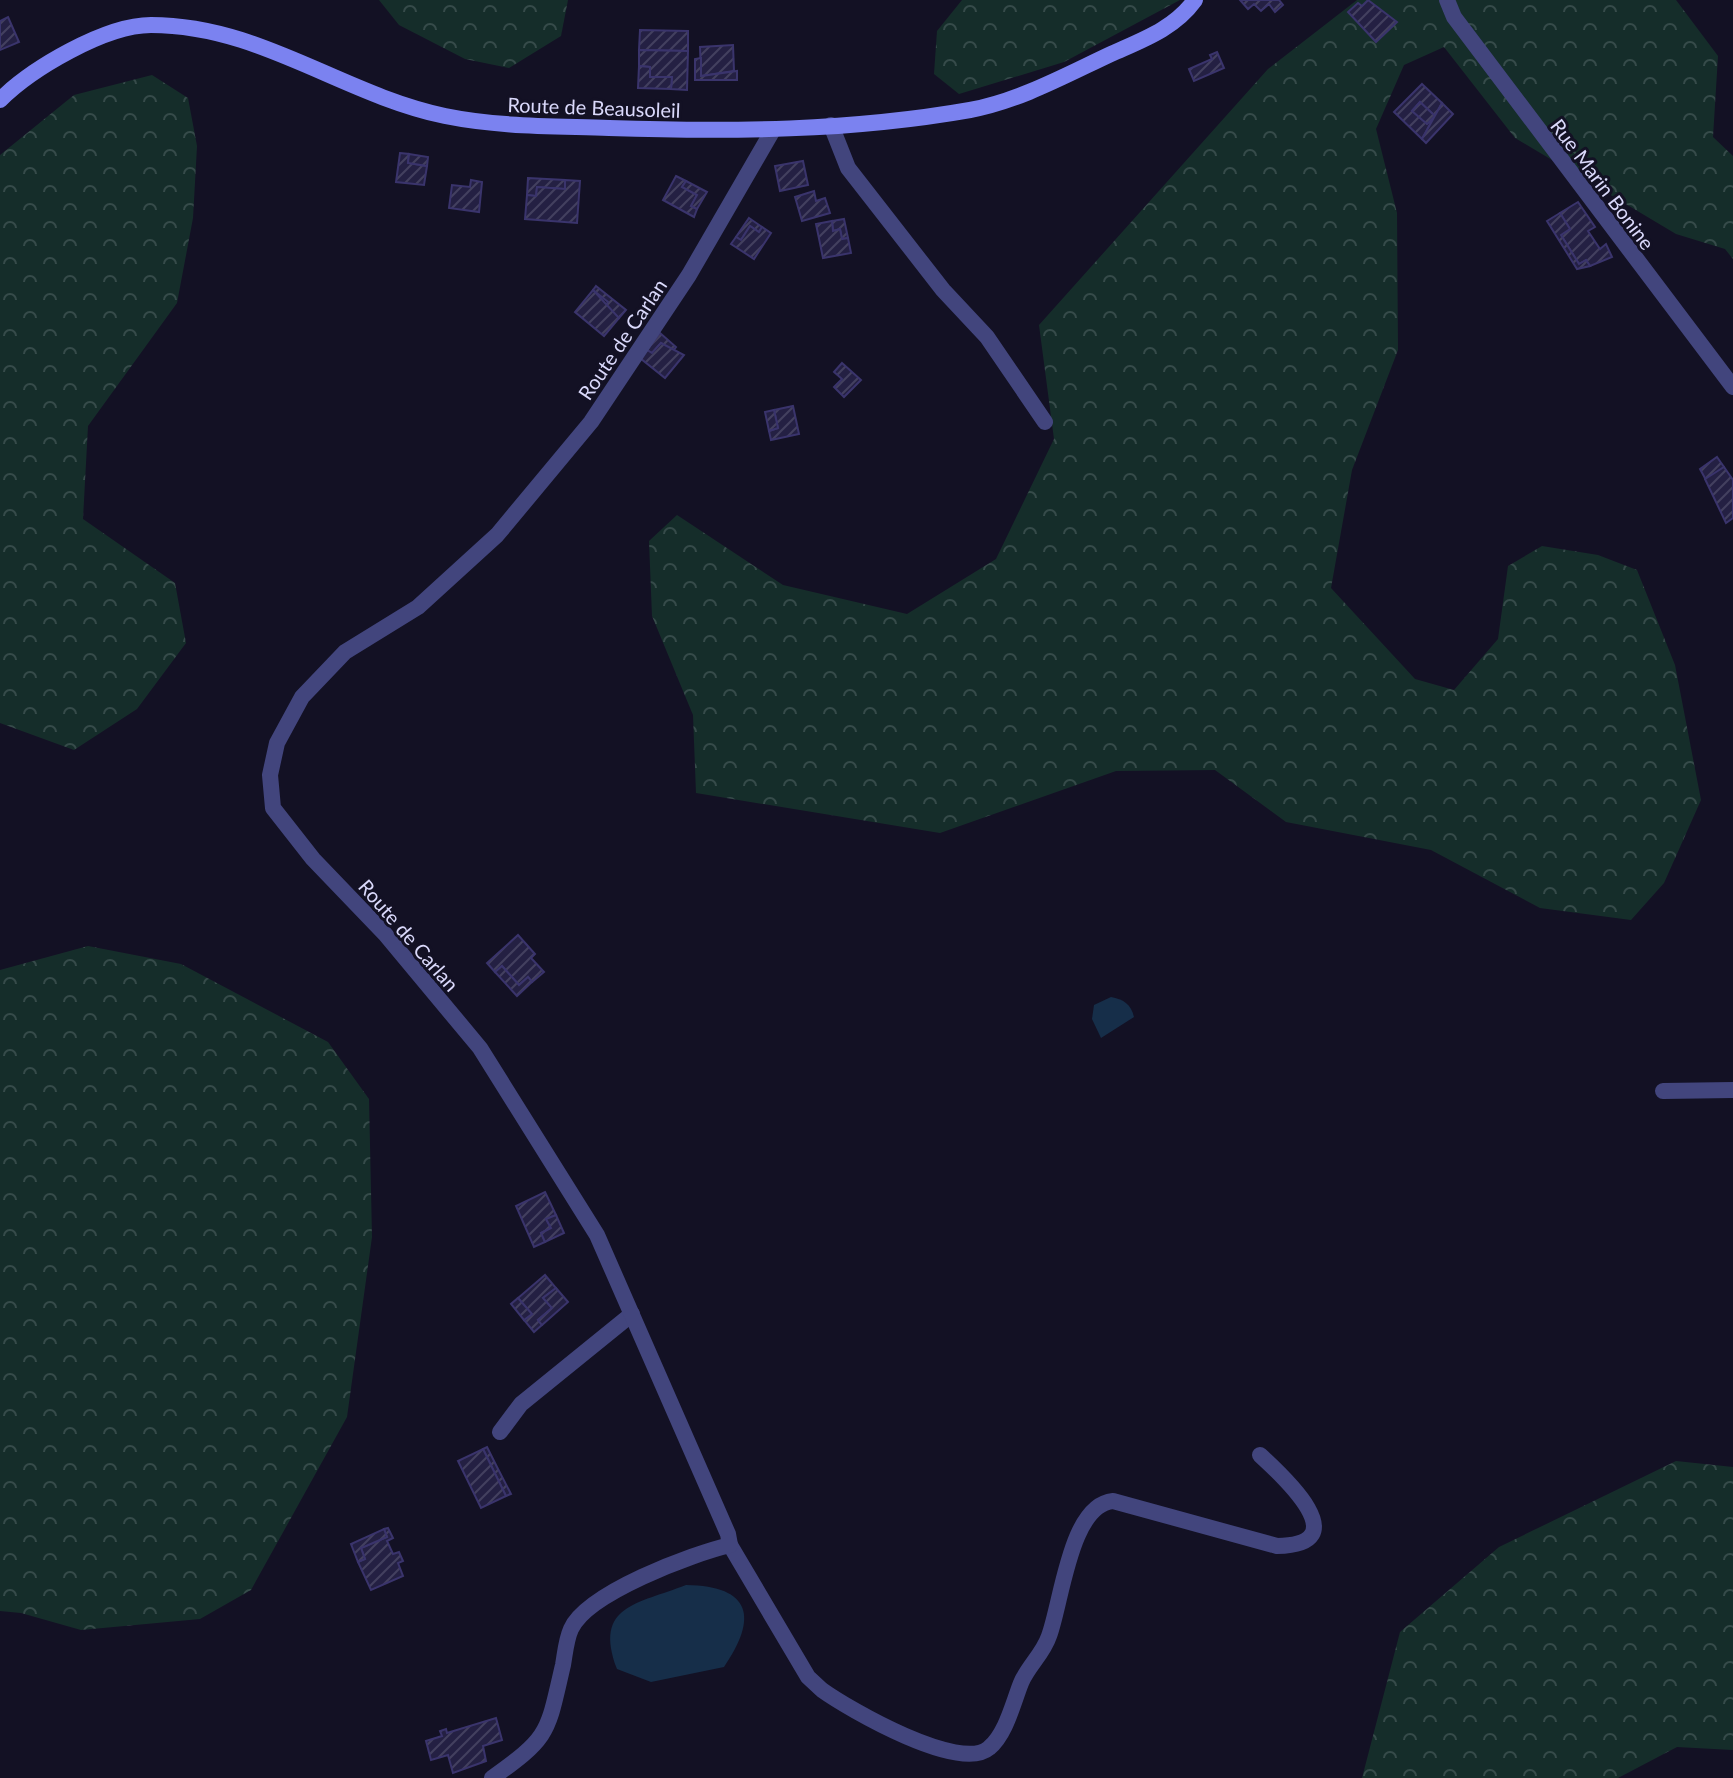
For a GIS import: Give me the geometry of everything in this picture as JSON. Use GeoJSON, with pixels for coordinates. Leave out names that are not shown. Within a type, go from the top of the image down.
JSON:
{"type":"FeatureCollection","features":[{"type":"Feature","properties":{"kind":"street","name":"Route de Beausoleil"},"geometry":{"type":"LineString","coordinates":[[0,100],[17,83],[98,37],[145,25],[169,25],[234,35],[389,101],[493,125],[773,130],[972,109],[1038,88],[1165,29],[1195,0]]}},
{"type":"Feature","properties":{"kind":"street","name":"Rue Marin Bonine"},"geometry":{"type":"LineString","coordinates":[[1447,0],[1454,17],[1733,387]]}},
{"type":"Feature","properties":{"kind":"street"},"geometry":{"type":"LineString","coordinates":[[831,125],[848,168],[943,290],[987,337],[1045,422]]}},
{"type":"Feature","properties":{"kind":"street","name":"Route de Carlan"},"geometry":{"type":"LineString","coordinates":[[773,130],[689,275],[591,422],[497,535],[418,607],[345,652],[302,697],[277,743],[270,775],[273,808],[313,859],[385,934],[480,1048],[597,1235],[704,1475],[730,1545],[808,1677],[822,1690],[938,1750],[971,1755],[986,1751],[998,1740],[1025,1674],[1049,1639],[1078,1535],[1088,1512],[1101,1502],[1113,1501],[1277,1546],[1298,1546],[1310,1536],[1314,1520],[1308,1503],[1260,1455]]}},
{"type":"Feature","properties":{"kind":"street"},"geometry":{"type":"LineString","coordinates":[[1663,1091],[1733,1090]]}},
{"type":"Feature","properties":{"kind":"street"},"geometry":{"type":"LineString","coordinates":[[500,1432],[521,1404],[632,1314]]}},
{"type":"Feature","properties":{"kind":"street"},"geometry":{"type":"LineString","coordinates":[[492,1778],[528,1752],[549,1727],[571,1627],[598,1602],[642,1577],[692,1554],[730,1545]]}},
{"type":"Feature","properties":{"kind":"green space"},"geometry":{"type":"Polygon","coordinates":[[[379,0],[568,0],[561,36],[509,68],[465,59],[399,25],[379,0]]]}},
{"type":"Feature","properties":{"kind":"green space"},"geometry":{"type":"Polygon","coordinates":[[[962,0],[1180,0],[1064,62],[959,94],[934,74],[937,31],[962,0]]]}},
{"type":"Feature","properties":{"kind":"green space"},"geometry":{"type":"Polygon","coordinates":[[[1357,0],[1676,0],[1718,56],[1713,137],[1733,156],[1733,259],[1725,249],[1676,234],[1515,138],[1444,47],[1404,65],[1376,129],[1397,213],[1398,350],[1352,470],[1331,588],[1415,679],[1454,690],[1498,639],[1508,566],[1542,546],[1598,555],[1637,570],[1675,665],[1701,800],[1664,883],[1631,920],[1540,908],[1431,850],[1286,822],[1215,770],[1116,771],[940,833],[696,793],[693,715],[652,616],[649,541],[677,515],[783,585],[907,614],[996,559],[1054,439],[1039,325],[1268,69],[1357,0]]]}},
{"type":"Feature","properties":{"kind":"green space"},"geometry":{"type":"Polygon","coordinates":[[[152,75],[188,98],[197,146],[193,218],[177,303],[88,426],[83,519],[175,583],[186,643],[137,709],[74,750],[0,723],[0,155],[74,95],[152,75]]]}},
{"type":"Feature","properties":{"kind":"green space"},"geometry":{"type":"Polygon","coordinates":[[[88,946],[181,964],[328,1042],[369,1099],[372,1237],[347,1417],[251,1590],[200,1619],[81,1630],[21,1613],[0,1611],[0,970],[88,946]]]}},
{"type":"Feature","properties":{"kind":"green space"},"geometry":{"type":"Polygon","coordinates":[[[1676,1461],[1733,1467],[1733,1750],[1677,1747],[1618,1778],[1362,1778],[1400,1632],[1499,1547],[1676,1461]]]}},
{"type":"Feature","properties":{"kind":"water"},"geometry":{"type":"Polygon","coordinates":[[[1111,997],[1126,1003],[1134,1017],[1101,1038],[1092,1019],[1094,1005],[1111,997]]]}},
{"type":"Feature","properties":{"kind":"water"},"geometry":{"type":"Polygon","coordinates":[[[686,1585],[725,1591],[736,1598],[742,1608],[742,1634],[724,1667],[651,1682],[617,1669],[611,1648],[611,1632],[616,1619],[637,1603],[686,1585]]]}},
{"type":"Feature","properties":{"kind":"building"},"geometry":{"type":"Polygon","coordinates":[[[1240,0],[1279,0],[1283,5],[1275,12],[1269,4],[1261,11],[1254,4],[1248,9],[1240,0]]]}},
{"type":"Feature","properties":{"kind":"building"},"geometry":{"type":"Polygon","coordinates":[[[1368,0],[1397,22],[1376,42],[1348,12],[1358,3],[1362,6],[1368,0]]]}},
{"type":"Feature","properties":{"kind":"building"},"geometry":{"type":"Polygon","coordinates":[[[8,17],[19,42],[0,50],[0,21],[8,17]]]}},
{"type":"Feature","properties":{"kind":"building"},"geometry":{"type":"Polygon","coordinates":[[[640,30],[688,31],[688,51],[639,50],[640,30]]]}},
{"type":"Feature","properties":{"kind":"building"},"geometry":{"type":"Polygon","coordinates":[[[733,45],[734,71],[701,76],[700,47],[733,45]]]}},
{"type":"Feature","properties":{"kind":"building"},"geometry":{"type":"Polygon","coordinates":[[[639,50],[688,51],[687,90],[671,89],[672,77],[650,77],[650,67],[639,66],[639,50]]]}},
{"type":"Feature","properties":{"kind":"building"},"geometry":{"type":"Polygon","coordinates":[[[1217,52],[1224,68],[1194,81],[1189,69],[1212,59],[1210,55],[1217,52]]]}},
{"type":"Feature","properties":{"kind":"building"},"geometry":{"type":"Polygon","coordinates":[[[701,58],[701,76],[737,71],[737,80],[695,80],[695,59],[701,58]]]}},
{"type":"Feature","properties":{"kind":"building"},"geometry":{"type":"Polygon","coordinates":[[[639,66],[650,67],[650,77],[672,77],[671,89],[638,88],[639,66]]]}},
{"type":"Feature","properties":{"kind":"building"},"geometry":{"type":"Polygon","coordinates":[[[1422,84],[1442,103],[1435,116],[1420,102],[1412,111],[1427,124],[1434,117],[1422,139],[1394,112],[1422,84]]]}},
{"type":"Feature","properties":{"kind":"building"},"geometry":{"type":"Polygon","coordinates":[[[1420,102],[1435,116],[1427,124],[1412,111],[1420,102]]]}},
{"type":"Feature","properties":{"kind":"building"},"geometry":{"type":"Polygon","coordinates":[[[1442,103],[1453,114],[1426,143],[1422,139],[1442,103]]]}},
{"type":"Feature","properties":{"kind":"building"},"geometry":{"type":"Polygon","coordinates":[[[400,153],[409,154],[408,163],[427,166],[424,185],[396,182],[400,153]]]}},
{"type":"Feature","properties":{"kind":"building"},"geometry":{"type":"Polygon","coordinates":[[[409,154],[428,157],[427,166],[408,163],[409,154]]]}},
{"type":"Feature","properties":{"kind":"building"},"geometry":{"type":"Polygon","coordinates":[[[803,161],[808,185],[780,191],[775,166],[803,161]]]}},
{"type":"Feature","properties":{"kind":"building"},"geometry":{"type":"Polygon","coordinates":[[[676,176],[686,181],[682,187],[697,195],[691,206],[697,209],[694,217],[663,200],[676,176]]]}},
{"type":"Feature","properties":{"kind":"building"},"geometry":{"type":"Polygon","coordinates":[[[528,178],[565,180],[565,189],[537,187],[536,196],[527,195],[528,178]]]}},
{"type":"Feature","properties":{"kind":"building"},"geometry":{"type":"Polygon","coordinates":[[[471,180],[482,182],[479,212],[449,208],[452,185],[470,187],[471,180]]]}},
{"type":"Feature","properties":{"kind":"building"},"geometry":{"type":"Polygon","coordinates":[[[565,180],[580,181],[577,223],[525,219],[527,195],[536,196],[537,187],[565,189],[565,180]]]}},
{"type":"Feature","properties":{"kind":"building"},"geometry":{"type":"Polygon","coordinates":[[[686,181],[707,192],[697,209],[691,206],[697,195],[682,187],[686,181]]]}},
{"type":"Feature","properties":{"kind":"building"},"geometry":{"type":"Polygon","coordinates":[[[814,191],[816,201],[825,198],[830,213],[802,221],[795,197],[814,191]]]}},
{"type":"Feature","properties":{"kind":"building"},"geometry":{"type":"Polygon","coordinates":[[[1578,202],[1595,227],[1588,231],[1600,249],[1606,244],[1612,257],[1590,266],[1586,260],[1579,264],[1561,235],[1570,229],[1560,213],[1578,202]]]}},
{"type":"Feature","properties":{"kind":"building"},"geometry":{"type":"Polygon","coordinates":[[[1560,213],[1570,229],[1561,235],[1579,264],[1586,260],[1590,266],[1577,269],[1547,221],[1560,213]]]}},
{"type":"Feature","properties":{"kind":"building"},"geometry":{"type":"Polygon","coordinates":[[[749,218],[762,227],[759,232],[750,226],[741,240],[736,237],[749,218]]]}},
{"type":"Feature","properties":{"kind":"building"},"geometry":{"type":"Polygon","coordinates":[[[844,219],[848,238],[842,239],[840,229],[833,231],[832,221],[844,219]]]}},
{"type":"Feature","properties":{"kind":"building"},"geometry":{"type":"Polygon","coordinates":[[[832,221],[833,231],[840,229],[842,239],[848,238],[851,253],[823,258],[816,224],[832,221]]]}},
{"type":"Feature","properties":{"kind":"building"},"geometry":{"type":"Polygon","coordinates":[[[750,226],[759,232],[762,227],[771,233],[754,259],[731,244],[736,237],[741,240],[750,226]]]}},
{"type":"Feature","properties":{"kind":"building"},"geometry":{"type":"Polygon","coordinates":[[[596,286],[626,310],[619,318],[605,306],[608,302],[593,290],[596,286]]]}},
{"type":"Feature","properties":{"kind":"building"},"geometry":{"type":"Polygon","coordinates":[[[593,290],[619,318],[604,336],[575,312],[593,290]]]}},
{"type":"Feature","properties":{"kind":"building"},"geometry":{"type":"Polygon","coordinates":[[[660,333],[676,347],[672,352],[661,343],[652,353],[647,350],[660,333]]]}},
{"type":"Feature","properties":{"kind":"building"},"geometry":{"type":"Polygon","coordinates":[[[661,343],[684,355],[665,378],[640,358],[647,350],[652,353],[661,343]]]}},
{"type":"Feature","properties":{"kind":"building"},"geometry":{"type":"Polygon","coordinates":[[[842,363],[861,380],[844,397],[834,387],[842,379],[834,372],[842,363]]]}},
{"type":"Feature","properties":{"kind":"building"},"geometry":{"type":"Polygon","coordinates":[[[793,406],[799,434],[771,440],[769,431],[778,428],[774,410],[793,406]]]}},
{"type":"Feature","properties":{"kind":"building"},"geometry":{"type":"Polygon","coordinates":[[[774,410],[778,428],[769,431],[765,412],[774,410]]]}},
{"type":"Feature","properties":{"kind":"building"},"geometry":{"type":"Polygon","coordinates":[[[1717,457],[1724,467],[1706,480],[1700,469],[1717,457]]]}},
{"type":"Feature","properties":{"kind":"building"},"geometry":{"type":"Polygon","coordinates":[[[1724,467],[1733,480],[1733,518],[1726,523],[1705,479],[1724,467]]]}},
{"type":"Feature","properties":{"kind":"building"},"geometry":{"type":"Polygon","coordinates":[[[518,935],[535,954],[531,958],[544,972],[532,982],[528,977],[519,985],[502,966],[495,972],[487,963],[518,935]]]}},
{"type":"Feature","properties":{"kind":"building"},"geometry":{"type":"Polygon","coordinates":[[[502,966],[519,985],[528,977],[532,982],[517,996],[495,972],[502,966]]]}},
{"type":"Feature","properties":{"kind":"building"},"geometry":{"type":"Polygon","coordinates":[[[545,1192],[556,1215],[546,1219],[551,1228],[541,1233],[545,1242],[534,1247],[516,1206],[545,1192]]]}},
{"type":"Feature","properties":{"kind":"building"},"geometry":{"type":"Polygon","coordinates":[[[556,1215],[564,1233],[545,1242],[541,1233],[551,1228],[546,1219],[556,1215]]]}},
{"type":"Feature","properties":{"kind":"building"},"geometry":{"type":"Polygon","coordinates":[[[545,1275],[556,1288],[543,1298],[552,1308],[538,1320],[542,1325],[534,1332],[524,1320],[532,1314],[518,1298],[545,1275]]]}},
{"type":"Feature","properties":{"kind":"building"},"geometry":{"type":"Polygon","coordinates":[[[556,1288],[568,1302],[542,1325],[538,1320],[552,1308],[543,1298],[556,1288]]]}},
{"type":"Feature","properties":{"kind":"building"},"geometry":{"type":"Polygon","coordinates":[[[518,1298],[532,1314],[524,1320],[511,1304],[518,1298]]]}},
{"type":"Feature","properties":{"kind":"building"},"geometry":{"type":"Polygon","coordinates":[[[487,1447],[511,1494],[506,1496],[483,1449],[487,1447]]]}},
{"type":"Feature","properties":{"kind":"building"},"geometry":{"type":"Polygon","coordinates":[[[483,1449],[506,1496],[481,1508],[458,1461],[483,1449]]]}},
{"type":"Feature","properties":{"kind":"building"},"geometry":{"type":"Polygon","coordinates":[[[388,1528],[393,1538],[387,1541],[393,1554],[399,1552],[403,1561],[398,1563],[403,1576],[371,1590],[358,1562],[365,1559],[361,1548],[387,1537],[384,1529],[388,1528]]]}},
{"type":"Feature","properties":{"kind":"building"},"geometry":{"type":"Polygon","coordinates":[[[384,1529],[387,1537],[361,1548],[365,1559],[358,1562],[351,1544],[384,1529]]]}},
{"type":"Feature","properties":{"kind":"building"},"geometry":{"type":"Polygon","coordinates":[[[496,1718],[502,1740],[483,1746],[486,1761],[453,1773],[448,1755],[431,1760],[426,1741],[442,1736],[440,1731],[446,1729],[447,1733],[496,1718]]]}}]}
